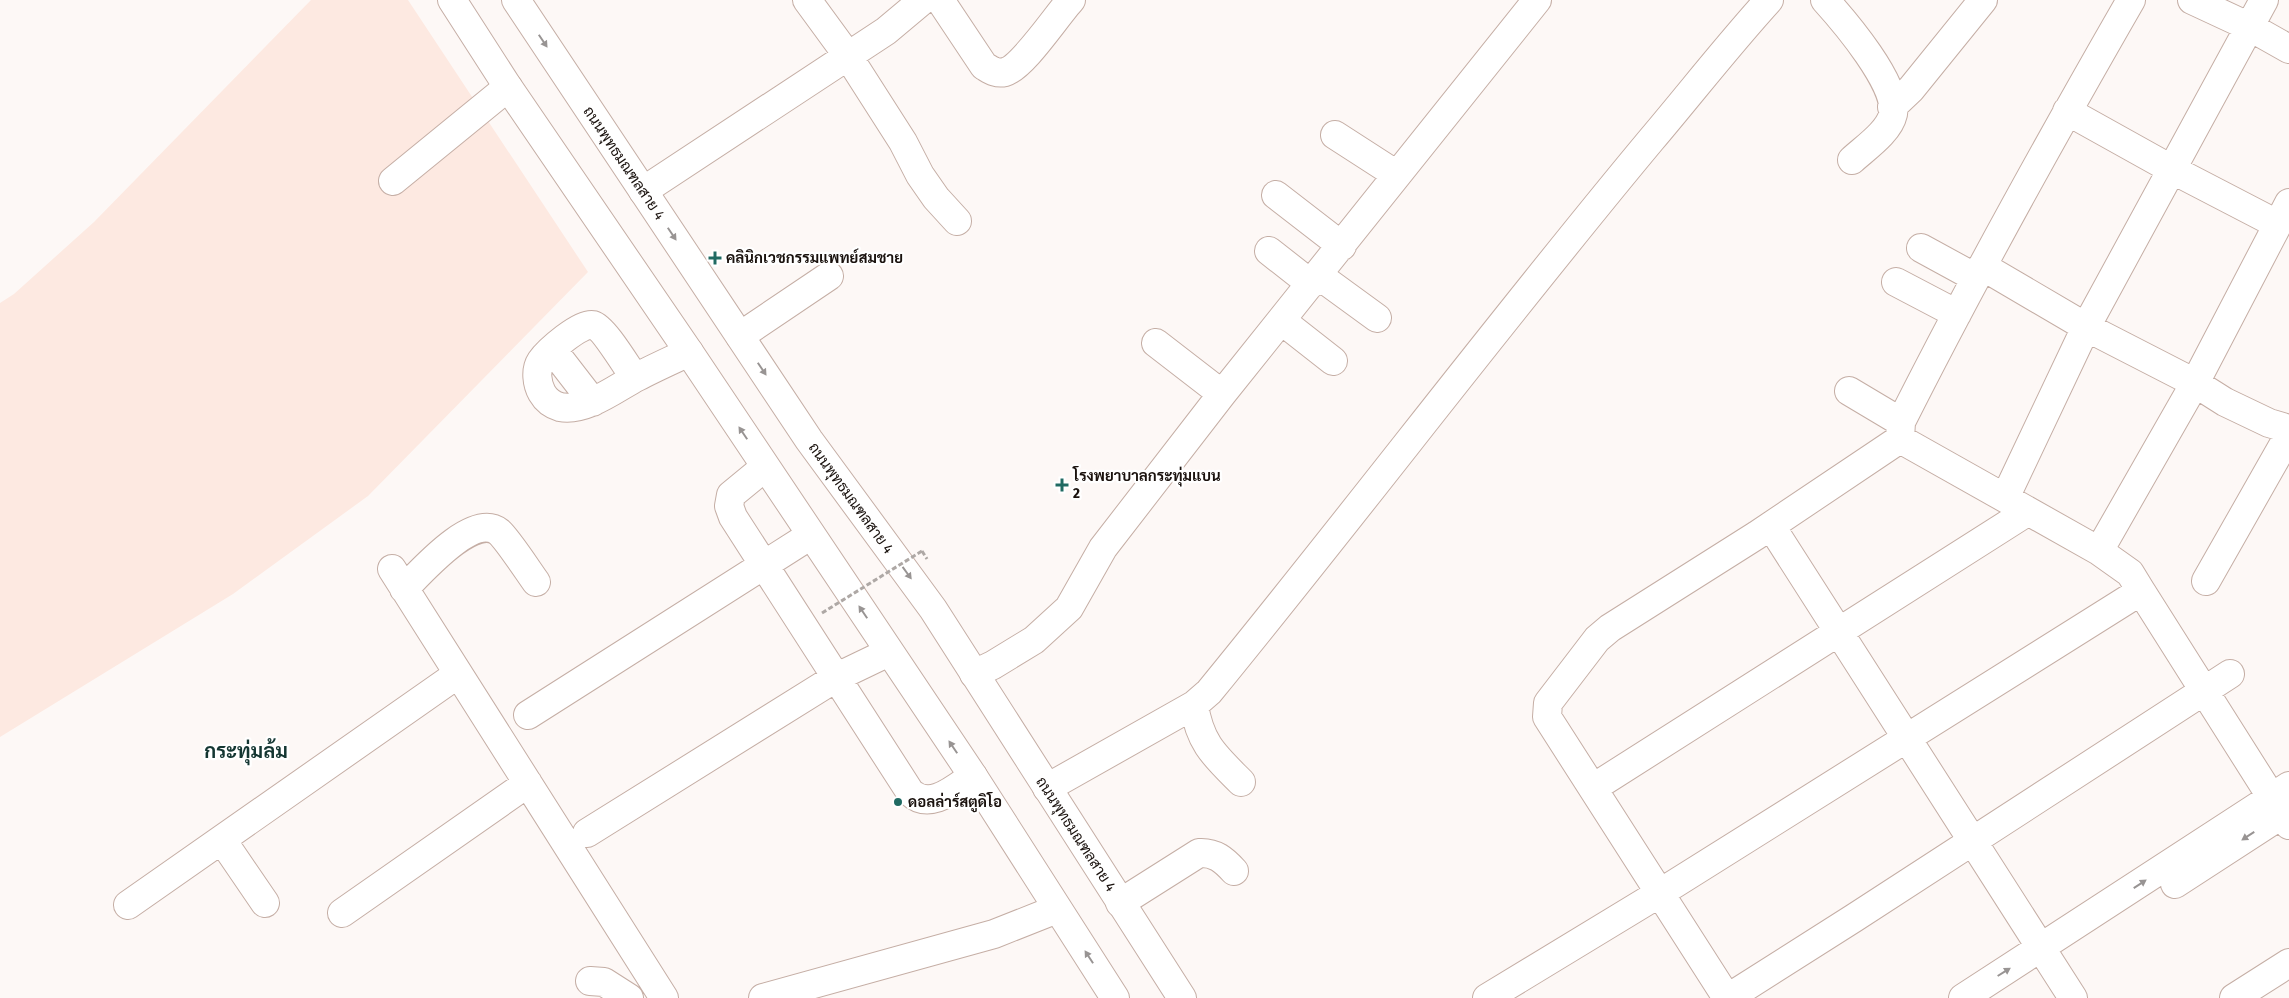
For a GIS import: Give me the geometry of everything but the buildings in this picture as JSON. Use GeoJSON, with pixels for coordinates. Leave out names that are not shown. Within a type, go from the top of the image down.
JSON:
{"type":"FeatureCollection","features":[{"type":"Feature","properties":{"kind":"street"},"geometry":{"type":"LineString","coordinates":[[452,0],[508,87],[689,352],[972,776],[1115,998]]}},
{"type":"Feature","properties":{"kind":"street","name":"ถนนพุทธมณฑลสาย 4"},"geometry":{"type":"LineString","coordinates":[[516,0],[809,440],[933,608],[1182,998]]}},
{"type":"Feature","properties":{"kind":"street"},"geometry":{"type":"LineString","coordinates":[[807,0],[848,56],[903,142],[920,176],[936,198],[958,221]]}},
{"type":"Feature","properties":{"kind":"street"},"geometry":{"type":"LineString","coordinates":[[643,191],[848,56],[886,30],[923,0]]}},
{"type":"Feature","properties":{"kind":"street"},"geometry":{"type":"LineString","coordinates":[[940,0],[984,66],[993,72],[1007,72],[1022,60],[1070,0]]}},
{"type":"Feature","properties":{"kind":"street"},"geometry":{"type":"LineString","coordinates":[[974,674],[1001,661],[1034,640],[1069,608],[1103,548],[1222,394],[1537,0]]}},
{"type":"Feature","properties":{"kind":"street"},"geometry":{"type":"LineString","coordinates":[[1047,788],[1194,705],[1209,692],[1282,603],[1448,390],[1603,198],[1769,0]]}},
{"type":"Feature","properties":{"kind":"street"},"geometry":{"type":"LineString","coordinates":[[1825,0],[1852,30],[1870,58],[1887,86],[1892,107],[1893,114],[1888,124],[1852,160]]}},
{"type":"Feature","properties":{"kind":"street"},"geometry":{"type":"LineString","coordinates":[[1892,107],[1911,89],[1983,0]]}},
{"type":"Feature","properties":{"kind":"street"},"geometry":{"type":"LineString","coordinates":[[2131,0],[2067,111],[1979,272],[1900,430],[1764,530],[1610,628],[1592,645],[1548,703],[1547,717],[1727,998],[2230,674]]}},
{"type":"Feature","properties":{"kind":"street"},"geometry":{"type":"LineString","coordinates":[[2192,0],[2289,49]]}},
{"type":"Feature","properties":{"kind":"street"},"geometry":{"type":"LineString","coordinates":[[1593,788],[1831,636],[2016,505],[2086,327],[2264,0]]}},
{"type":"Feature","properties":{"kind":"street"},"geometry":{"type":"LineString","coordinates":[[394,181],[508,87]]}},
{"type":"Feature","properties":{"kind":"street"},"geometry":{"type":"LineString","coordinates":[[2067,111],[2173,170],[2283,214],[2195,383],[2099,551]]}},
{"type":"Feature","properties":{"kind":"street"},"geometry":{"type":"LineString","coordinates":[[1336,135],[1397,175]]}},
{"type":"Feature","properties":{"kind":"street"},"geometry":{"type":"LineString","coordinates":[[1276,195],[1342,246]]}},
{"type":"Feature","properties":{"kind":"street"},"geometry":{"type":"LineString","coordinates":[[1921,248],[1979,272],[2195,383],[2234,406],[2270,423],[2289,429]]}},
{"type":"Feature","properties":{"kind":"street"},"geometry":{"type":"LineString","coordinates":[[1269,251],[1377,318]]}},
{"type":"Feature","properties":{"kind":"street"},"geometry":{"type":"LineString","coordinates":[[740,336],[829,276]]}},
{"type":"Feature","properties":{"kind":"street"},"geometry":{"type":"LineString","coordinates":[[1896,282],[1957,314]]}},
{"type":"Feature","properties":{"kind":"street"},"geometry":{"type":"LineString","coordinates":[[1282,321],[1333,361]]}},
{"type":"Feature","properties":{"kind":"street"},"geometry":{"type":"LineString","coordinates":[[635,378],[595,325],[588,324],[579,327],[552,349],[593,402],[635,378],[689,352]]}},
{"type":"Feature","properties":{"kind":"street"},"geometry":{"type":"LineString","coordinates":[[1156,343],[1222,394]]}},
{"type":"Feature","properties":{"kind":"street"},"geometry":{"type":"LineString","coordinates":[[1850,391],[1900,430],[2016,505],[2099,551],[2130,573],[2204,689],[2284,807],[2040,960],[1963,998]]}},
{"type":"Feature","properties":{"kind":"street"},"geometry":{"type":"LineString","coordinates":[[2206,582],[2289,435]]}},
{"type":"Feature","properties":{"kind":"street"},"geometry":{"type":"LineString","coordinates":[[765,467],[731,495],[729,506],[733,518],[910,792],[917,799],[927,801],[941,797],[972,776]]}},
{"type":"Feature","properties":{"kind":"street"},"geometry":{"type":"LineString","coordinates":[[536,582],[499,532],[487,527],[475,529],[462,536],[433,560],[398,579],[664,998]]}},
{"type":"Feature","properties":{"kind":"street"},"geometry":{"type":"LineString","coordinates":[[1764,530],[2040,960],[2073,998]]}},
{"type":"Feature","properties":{"kind":"street"},"geometry":{"type":"LineString","coordinates":[[528,714],[811,535]]}},
{"type":"Feature","properties":{"kind":"street"},"geometry":{"type":"LineString","coordinates":[[1487,998],[1660,894],[2141,591]]}},
{"type":"Feature","properties":{"kind":"street"},"geometry":{"type":"LineString","coordinates":[[587,833],[837,677],[889,652]]}},
{"type":"Feature","properties":{"kind":"street"},"geometry":{"type":"LineString","coordinates":[[128,905],[458,674]]}},
{"type":"Feature","properties":{"kind":"street"},"geometry":{"type":"LineString","coordinates":[[1194,705],[1197,725],[1210,751],[1241,782]]}},
{"type":"Feature","properties":{"kind":"street"},"geometry":{"type":"LineString","coordinates":[[342,912],[528,783]]}},
{"type":"Feature","properties":{"kind":"street"},"geometry":{"type":"LineString","coordinates":[[222,840],[265,903]]}},
{"type":"Feature","properties":{"kind":"street"},"geometry":{"type":"LineString","coordinates":[[1120,903],[1199,853],[1208,852],[1223,859],[1234,871]]}},
{"type":"Feature","properties":{"kind":"street"},"geometry":{"type":"LineString","coordinates":[[762,998],[994,934],[1057,909]]}},
{"type":"Feature","properties":{"kind":"street"},"geometry":{"type":"LineString","coordinates":[[1997,998],[2040,960]]}},
{"type":"Feature","properties":{"kind":"street"},"geometry":{"type":"LineString","coordinates":[[2040,960],[2056,998]]}},
{"type":"Feature","properties":{"kind":"street"},"geometry":{"type":"LineString","coordinates":[[2234,998],[2289,963]]}},
{"type":"Feature","properties":{"kind":"street"},"geometry":{"type":"LineString","coordinates":[[590,981],[604,982],[629,998]]}},
{"type":"Feature","properties":{"kind":"path"},"geometry":{"type":"LineString","coordinates":[[822,612],[922,551]]}},
{"type":"Feature","properties":{"kind":"shaded area"},"geometry":{"type":"Polygon","coordinates":[[[311,0],[408,0],[588,272],[368,496],[233,594],[0,737],[0,303],[14,294],[94,222],[311,0]]]}},
{"type":"Feature","properties":{"kind":"place","name":"คลินิกเวชกรรมแพทย์สมชาย"},"geometry":{"type":"Point","coordinates":[715,258]}},
{"type":"Feature","properties":{"kind":"place","name":"โรงพยาบาลกระทุ่มแบน 2"},"geometry":{"type":"Point","coordinates":[1062,485]}},
{"type":"Feature","properties":{"kind":"place","name":"ดอลล่าร์สตูดิโอ"},"geometry":{"type":"Point","coordinates":[898,802]}},
{"type":"Feature","properties":{"kind":"district","name":"กระทุ่มล้ม"},"geometry":{"type":"Point","coordinates":[246,751]}}]}
